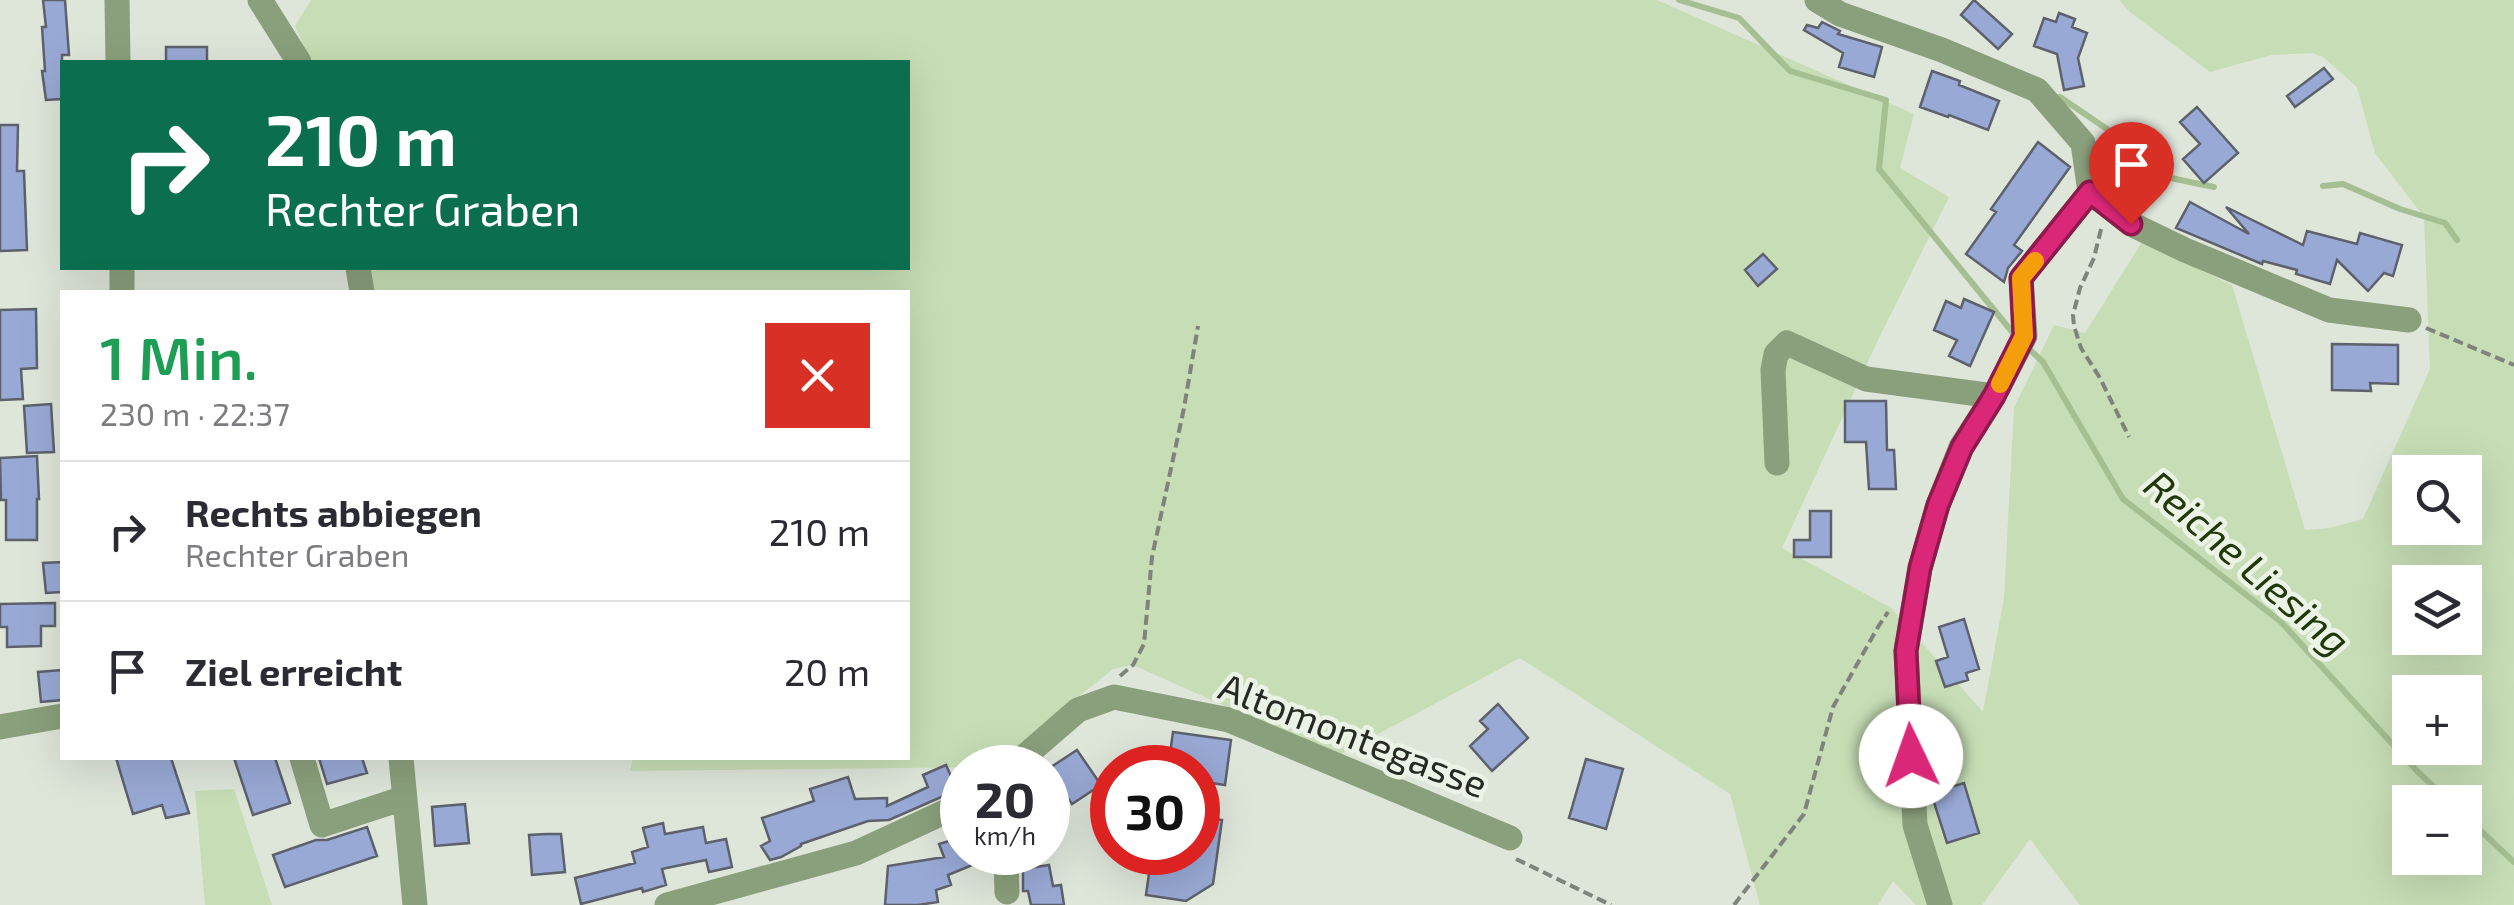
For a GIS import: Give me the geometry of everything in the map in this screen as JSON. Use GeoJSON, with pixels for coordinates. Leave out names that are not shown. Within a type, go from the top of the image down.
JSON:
{"type":"FeatureCollection","features":[{"type":"Feature","properties":{"kind":"street"},"geometry":{"type":"LineString","coordinates":[[117,0],[118,60]]}},
{"type":"Feature","properties":{"kind":"street"},"geometry":{"type":"LineString","coordinates":[[260,0],[297,60]]}},
{"type":"Feature","properties":{"kind":"street"},"geometry":{"type":"LineString","coordinates":[[1817,0],[1840,14],[1942,50],[2037,90],[2083,143],[2090,192],[2131,224],[2329,310],[2409,320]]}},
{"type":"Feature","properties":{"kind":"street"},"geometry":{"type":"LineString","coordinates":[[1940,905],[1914,825],[1906,651],[1920,568],[1938,505],[1962,447],[1994,396],[2024,336],[2021,278],[2090,192]]}},
{"type":"Feature","properties":{"kind":"street"},"geometry":{"type":"LineString","coordinates":[[1777,463],[1772,370],[1776,354],[1787,343],[1866,379],[1994,396]]}},
{"type":"Feature","properties":{"kind":"street","name":"Altomontegasse"},"geometry":{"type":"LineString","coordinates":[[1038,745],[1078,710],[1114,697],[1228,720],[1512,848]]}},
{"type":"Feature","properties":{"kind":"street"},"geometry":{"type":"LineString","coordinates":[[0,727],[60,716]]}},
{"type":"Feature","properties":{"kind":"street"},"geometry":{"type":"LineString","coordinates":[[303,760],[322,825],[404,798]]}},
{"type":"Feature","properties":{"kind":"street"},"geometry":{"type":"LineString","coordinates":[[402,760],[415,905]]}},
{"type":"Feature","properties":{"kind":"street"},"geometry":{"type":"LineString","coordinates":[[667,905],[856,852],[940,814]]}},
{"type":"Feature","properties":{"kind":"street"},"geometry":{"type":"LineString","coordinates":[[1006,875],[1007,892]]}},
{"type":"Feature","properties":{"kind":"path"},"geometry":{"type":"LineString","coordinates":[[2090,192],[2103,218],[2094,258],[2072,315],[2081,348],[2129,437]]}},
{"type":"Feature","properties":{"kind":"path"},"geometry":{"type":"LineString","coordinates":[[2409,320],[2514,365]]}},
{"type":"Feature","properties":{"kind":"path"},"geometry":{"type":"LineString","coordinates":[[1119,676],[1133,666],[1144,644],[1152,556],[1198,326]]}},
{"type":"Feature","properties":{"kind":"path"},"geometry":{"type":"LineString","coordinates":[[1734,905],[1804,814],[1832,708],[1891,608]]}},
{"type":"Feature","properties":{"kind":"path"},"geometry":{"type":"LineString","coordinates":[[1512,848],[1611,905]]}},
{"type":"Feature","properties":{"kind":"green space"},"geometry":{"type":"Polygon","coordinates":[[[311,0],[1657,0],[1914,114],[1900,168],[1949,197],[1782,548],[1891,608],[1983,712],[2004,598],[2014,408],[2054,325],[2085,333],[2142,242],[2232,285],[2305,530],[2363,519],[2430,369],[2424,217],[2375,153],[2357,87],[2323,57],[2312,53],[2271,55],[2210,72],[2119,0],[2514,0],[2514,905],[2080,905],[2030,839],[1982,905],[1916,905],[1893,881],[1878,905],[1760,905],[1730,794],[1520,658],[1337,756],[1133,665],[1113,669],[1018,745],[940,745],[940,768],[630,771],[633,760],[910,760],[910,290],[373,290],[368,270],[910,270],[910,60],[310,60],[295,26],[311,0]]]}},
{"type":"Feature","properties":{"kind":"green space"},"geometry":{"type":"Polygon","coordinates":[[[234,789],[272,905],[205,905],[195,791],[234,789]]]}},
{"type":"Feature","properties":{"kind":"building"},"geometry":{"type":"Polygon","coordinates":[[[43,0],[65,0],[69,55],[62,55],[60,60],[60,99],[46,100],[42,27],[46,27],[43,0]]]}},
{"type":"Feature","properties":{"kind":"building"},"geometry":{"type":"Polygon","coordinates":[[[1974,0],[2012,34],[1998,49],[1961,15],[1974,0]]]}},
{"type":"Feature","properties":{"kind":"building"},"geometry":{"type":"Polygon","coordinates":[[[2059,13],[2075,19],[2072,27],[2087,33],[2078,58],[2084,86],[2064,90],[2057,54],[2034,46],[2044,18],[2056,22],[2059,13]]]}},
{"type":"Feature","properties":{"kind":"building"},"geometry":{"type":"Polygon","coordinates":[[[1822,22],[1840,31],[1838,34],[1882,47],[1874,77],[1839,67],[1843,53],[1804,30],[1807,25],[1818,28],[1822,22]]]}},
{"type":"Feature","properties":{"kind":"building"},"geometry":{"type":"Polygon","coordinates":[[[166,47],[207,47],[207,60],[166,60],[166,47]]]}},
{"type":"Feature","properties":{"kind":"building"},"geometry":{"type":"Polygon","coordinates":[[[2324,68],[2333,79],[2295,107],[2287,96],[2324,68]]]}},
{"type":"Feature","properties":{"kind":"building"},"geometry":{"type":"Polygon","coordinates":[[[1932,71],[1999,101],[1988,130],[1920,107],[1932,71]]]}},
{"type":"Feature","properties":{"kind":"building"},"geometry":{"type":"Polygon","coordinates":[[[2197,107],[2238,153],[2204,183],[2183,159],[2200,144],[2180,122],[2197,107]]]}},
{"type":"Feature","properties":{"kind":"building"},"geometry":{"type":"Polygon","coordinates":[[[0,125],[18,125],[17,171],[24,171],[27,250],[0,251],[0,125]]]}},
{"type":"Feature","properties":{"kind":"building"},"geometry":{"type":"Polygon","coordinates":[[[2038,142],[2070,167],[2014,245],[2022,251],[2008,268],[2004,282],[1966,254],[1996,212],[1991,209],[2038,142]]]}},
{"type":"Feature","properties":{"kind":"building"},"geometry":{"type":"Polygon","coordinates":[[[2190,202],[2249,234],[2226,207],[2303,245],[2307,231],[2357,244],[2360,233],[2402,245],[2393,276],[2384,273],[2368,291],[2337,260],[2330,284],[2296,274],[2297,270],[2263,261],[2262,264],[2176,228],[2190,202]]]}},
{"type":"Feature","properties":{"kind":"building"},"geometry":{"type":"Polygon","coordinates":[[[1763,254],[1777,269],[1758,286],[1745,270],[1763,254]]]}},
{"type":"Feature","properties":{"kind":"building"},"geometry":{"type":"Polygon","coordinates":[[[1964,299],[1994,312],[1970,366],[1949,356],[1957,340],[1934,330],[1946,301],[1961,308],[1964,299]]]}},
{"type":"Feature","properties":{"kind":"building"},"geometry":{"type":"Polygon","coordinates":[[[36,309],[37,368],[21,369],[23,399],[0,400],[0,310],[36,309]]]}},
{"type":"Feature","properties":{"kind":"building"},"geometry":{"type":"Polygon","coordinates":[[[2332,344],[2398,345],[2398,384],[2370,383],[2371,391],[2332,390],[2332,344]]]}},
{"type":"Feature","properties":{"kind":"building"},"geometry":{"type":"Polygon","coordinates":[[[1845,401],[1886,401],[1887,450],[1894,450],[1896,489],[1869,489],[1866,442],[1845,442],[1845,401]]]}},
{"type":"Feature","properties":{"kind":"building"},"geometry":{"type":"Polygon","coordinates":[[[51,404],[54,452],[27,453],[24,406],[51,404]]]}},
{"type":"Feature","properties":{"kind":"building"},"geometry":{"type":"Polygon","coordinates":[[[37,456],[37,540],[6,540],[0,458],[37,456]]]}},
{"type":"Feature","properties":{"kind":"building"},"geometry":{"type":"Polygon","coordinates":[[[1810,511],[1831,511],[1831,557],[1794,557],[1794,540],[1810,540],[1810,511]]]}},
{"type":"Feature","properties":{"kind":"building"},"geometry":{"type":"Polygon","coordinates":[[[60,562],[60,592],[46,593],[43,563],[60,562]]]}},
{"type":"Feature","properties":{"kind":"building"},"geometry":{"type":"Polygon","coordinates":[[[55,603],[55,626],[41,626],[41,646],[7,647],[7,627],[0,627],[0,604],[55,603]]]}},
{"type":"Feature","properties":{"kind":"building"},"geometry":{"type":"Polygon","coordinates":[[[1964,619],[1979,669],[1966,673],[1968,680],[1945,687],[1936,661],[1948,657],[1939,627],[1964,619]]]}},
{"type":"Feature","properties":{"kind":"building"},"geometry":{"type":"Polygon","coordinates":[[[60,670],[60,700],[41,702],[38,672],[60,670]]]}},
{"type":"Feature","properties":{"kind":"building"},"geometry":{"type":"Polygon","coordinates":[[[1498,704],[1528,738],[1492,771],[1470,746],[1488,729],[1480,721],[1498,704]]]}},
{"type":"Feature","properties":{"kind":"building"},"geometry":{"type":"Polygon","coordinates":[[[1173,732],[1231,740],[1225,785],[1220,784],[1220,745],[1171,745],[1173,732]]]}},
{"type":"Feature","properties":{"kind":"building"},"geometry":{"type":"Polygon","coordinates":[[[1077,750],[1090,769],[1090,792],[1072,804],[1070,801],[1070,755],[1077,750]]]}},
{"type":"Feature","properties":{"kind":"building"},"geometry":{"type":"Polygon","coordinates":[[[1586,759],[1623,769],[1606,829],[1569,818],[1586,759]]]}},
{"type":"Feature","properties":{"kind":"building"},"geometry":{"type":"Polygon","coordinates":[[[117,760],[172,760],[189,813],[166,818],[162,805],[133,814],[117,760]]]}},
{"type":"Feature","properties":{"kind":"building"},"geometry":{"type":"Polygon","coordinates":[[[235,760],[276,760],[290,803],[253,815],[235,760]]]}},
{"type":"Feature","properties":{"kind":"building"},"geometry":{"type":"Polygon","coordinates":[[[320,760],[363,760],[367,773],[327,784],[320,760]]]}},
{"type":"Feature","properties":{"kind":"building"},"geometry":{"type":"Polygon","coordinates":[[[940,768],[940,798],[889,820],[868,821],[801,844],[770,860],[761,846],[770,841],[762,818],[814,801],[810,789],[848,777],[855,799],[887,798],[887,806],[928,787],[923,775],[940,768]]]}},
{"type":"Feature","properties":{"kind":"building"},"geometry":{"type":"Polygon","coordinates":[[[1964,783],[1979,833],[1947,843],[1931,793],[1964,783]]]}},
{"type":"Feature","properties":{"kind":"building"},"geometry":{"type":"Polygon","coordinates":[[[465,804],[469,843],[435,846],[432,807],[465,804]]]}},
{"type":"Feature","properties":{"kind":"building"},"geometry":{"type":"Polygon","coordinates":[[[663,823],[665,834],[703,827],[706,843],[726,839],[732,867],[709,872],[706,860],[662,869],[666,885],[581,904],[575,878],[635,863],[632,852],[648,847],[643,828],[663,823]]]}},
{"type":"Feature","properties":{"kind":"building"},"geometry":{"type":"Polygon","coordinates":[[[367,827],[377,856],[285,887],[273,855],[367,827]]]}},
{"type":"Feature","properties":{"kind":"building"},"geometry":{"type":"Polygon","coordinates":[[[561,834],[565,872],[532,875],[529,835],[561,834]]]}},
{"type":"Feature","properties":{"kind":"building"},"geometry":{"type":"Polygon","coordinates":[[[940,858],[940,875],[948,875],[951,885],[936,890],[938,902],[885,905],[888,866],[940,858]]]}},
{"type":"Feature","properties":{"kind":"building"},"geometry":{"type":"Polygon","coordinates":[[[1023,875],[1051,875],[1053,886],[1061,885],[1064,905],[1031,905],[1028,891],[1023,891],[1023,875]]]}},
{"type":"Feature","properties":{"kind":"building"},"geometry":{"type":"Polygon","coordinates":[[[1149,875],[1214,875],[1213,884],[1186,901],[1146,895],[1149,875]]]}},
{"type":"Feature","properties":{"kind":"waterway","name":"Reiche Liesing"},"geometry":{"type":"LineString","coordinates":[[1679,0],[1739,18],[1790,71],[1886,100],[1879,169],[2013,333]]}},
{"type":"Feature","properties":{"kind":"waterway"},"geometry":{"type":"LineString","coordinates":[[2060,97],[2126,142]]}},
{"type":"Feature","properties":{"kind":"waterway"},"geometry":{"type":"LineString","coordinates":[[2146,163],[2161,176],[2214,187]]}},
{"type":"Feature","properties":{"kind":"waterway"},"geometry":{"type":"LineString","coordinates":[[2323,186],[2343,184],[2445,223],[2457,240]]}},
{"type":"Feature","properties":{"kind":"waterway","name":"Reiche Liesing"},"geometry":{"type":"LineString","coordinates":[[2029,349],[2043,362],[2123,499],[2281,622],[2432,785]]}},
{"type":"Feature","properties":{"kind":"waterway","name":"Reiche Liesing"},"geometry":{"type":"LineString","coordinates":[[2482,832],[2514,862]]}},
{"type":"Feature","properties":{"kind":"slow traffic"},"geometry":{"type":"LineString","coordinates":[[2000,384],[2024,336],[2021,278],[2035,261]]}},
{"type":"Feature","properties":{"kind":"route"},"geometry":{"type":"LineString","coordinates":[[1911,756],[1906,651],[1920,568],[1938,505],[1962,447],[1994,396],[2024,336],[2021,278],[2090,192],[2131,224]]}}]}
